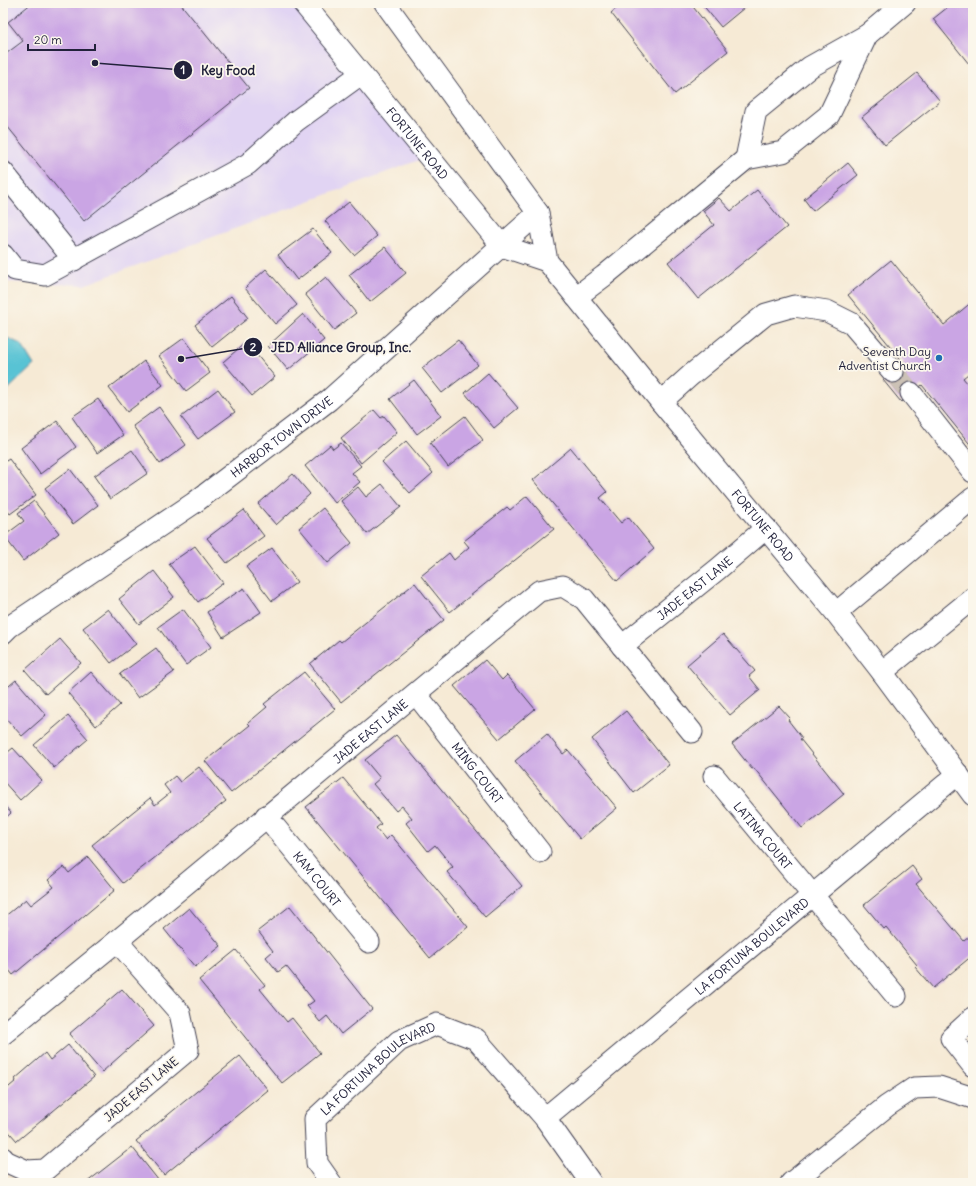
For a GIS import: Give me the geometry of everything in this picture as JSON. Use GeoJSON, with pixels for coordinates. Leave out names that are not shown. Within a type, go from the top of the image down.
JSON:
{"type":"FeatureCollection","features":[{"type":"Feature","properties":{"kind":"street","name":"FORTUNE ROAD"},"geometry":{"type":"LineString","coordinates":[[303,3],[502,246]]}},
{"type":"Feature","properties":{"kind":"street","name":"FORTUNE ROAD"},"geometry":{"type":"LineString","coordinates":[[385,3],[538,214],[547,261],[661,402],[836,613],[882,672],[973,795]]}},
{"type":"Feature","properties":{"kind":"street"},"geometry":{"type":"LineString","coordinates":[[746,159],[756,111],[810,67],[867,35],[905,3]]}},
{"type":"Feature","properties":{"kind":"street"},"geometry":{"type":"LineString","coordinates":[[576,297],[604,276],[746,159],[783,152],[829,115],[867,35]]}},
{"type":"Feature","properties":{"kind":"street"},"geometry":{"type":"LineString","coordinates":[[3,255],[14,270],[45,275],[248,164],[296,121],[360,74]]}},
{"type":"Feature","properties":{"kind":"street"},"geometry":{"type":"LineString","coordinates":[[3,172],[74,260]]}},
{"type":"Feature","properties":{"kind":"street","name":"HARBOR TOWN DRIVE"},"geometry":{"type":"LineString","coordinates":[[3,633],[9,627],[194,503],[329,400],[538,214]]}},
{"type":"Feature","properties":{"kind":"street"},"geometry":{"type":"LineString","coordinates":[[502,246],[547,261]]}},
{"type":"Feature","properties":{"kind":"street"},"geometry":{"type":"LineString","coordinates":[[661,402],[766,314],[794,306],[827,311],[851,323],[893,372]]}},
{"type":"Feature","properties":{"kind":"street"},"geometry":{"type":"LineString","coordinates":[[911,393],[973,472]]}},
{"type":"Feature","properties":{"kind":"street"},"geometry":{"type":"LineString","coordinates":[[836,613],[973,498]]}},
{"type":"Feature","properties":{"kind":"street","name":"JADE EAST LANE"},"geometry":{"type":"LineString","coordinates":[[622,646],[766,528]]}},
{"type":"Feature","properties":{"kind":"street","name":"JADE EAST LANE"},"geometry":{"type":"LineString","coordinates":[[3,1034],[539,591],[563,586],[584,599],[692,732]]}},
{"type":"Feature","properties":{"kind":"street"},"geometry":{"type":"LineString","coordinates":[[882,672],[973,598]]}},
{"type":"Feature","properties":{"kind":"street","name":"MING COURT"},"geometry":{"type":"LineString","coordinates":[[416,694],[540,852]]}},
{"type":"Feature","properties":{"kind":"street","name":"LA FORTUNA BOULEVARD"},"geometry":{"type":"LineString","coordinates":[[545,1118],[958,774]]}},
{"type":"Feature","properties":{"kind":"street","name":"LATINA COURT"},"geometry":{"type":"LineString","coordinates":[[714,776],[896,996]]}},
{"type":"Feature","properties":{"kind":"street","name":"KAM COURT"},"geometry":{"type":"LineString","coordinates":[[266,816],[369,942]]}},
{"type":"Feature","properties":{"kind":"street","name":"JADE EAST LANE"},"geometry":{"type":"LineString","coordinates":[[3,1158],[5,1161],[27,1171],[45,1170],[188,1050],[180,1013],[117,941]]}},
{"type":"Feature","properties":{"kind":"street"},"geometry":{"type":"LineString","coordinates":[[973,1018],[951,1038],[973,1066]]}},
{"type":"Feature","properties":{"kind":"street","name":"LA FORTUNA BOULEVARD"},"geometry":{"type":"LineString","coordinates":[[331,1183],[316,1162],[315,1119],[399,1040],[437,1024],[476,1039],[545,1118],[591,1183]]}},
{"type":"Feature","properties":{"kind":"street"},"geometry":{"type":"LineString","coordinates":[[791,1183],[887,1106],[914,1088],[939,1088],[973,1098]]}},
{"type":"Feature","properties":{"kind":"shaded area"},"geometry":{"type":"Polygon","coordinates":[[[3,3],[304,3],[430,156],[84,285],[5,282],[3,280],[3,3]]]}},
{"type":"Feature","properties":{"kind":"water"},"geometry":{"type":"Polygon","coordinates":[[[3,336],[21,344],[34,365],[3,394],[3,336]]]}},
{"type":"Feature","properties":{"kind":"building"},"geometry":{"type":"Polygon","coordinates":[[[32,3],[180,3],[249,88],[84,221],[3,121],[3,56],[23,41],[8,22],[32,3]]]}},
{"type":"Feature","properties":{"kind":"building"},"geometry":{"type":"Polygon","coordinates":[[[623,3],[690,3],[728,51],[675,94],[611,13],[623,3]]]}},
{"type":"Feature","properties":{"kind":"building"},"geometry":{"type":"Polygon","coordinates":[[[701,3],[750,3],[721,27],[701,3]]]}},
{"type":"Feature","properties":{"kind":"building"},"geometry":{"type":"Polygon","coordinates":[[[953,3],[973,3],[973,69],[933,19],[953,3]]]}},
{"type":"Feature","properties":{"kind":"building"},"geometry":{"type":"Polygon","coordinates":[[[917,73],[940,101],[885,145],[862,117],[917,73]]]}},
{"type":"Feature","properties":{"kind":"building"},"geometry":{"type":"Polygon","coordinates":[[[848,163],[858,175],[813,211],[804,199],[848,163]]]}},
{"type":"Feature","properties":{"kind":"building"},"geometry":{"type":"Polygon","coordinates":[[[757,190],[787,227],[698,299],[668,262],[714,225],[703,211],[719,198],[731,211],[757,190]]]}},
{"type":"Feature","properties":{"kind":"building"},"geometry":{"type":"Polygon","coordinates":[[[349,202],[377,236],[354,255],[325,221],[349,202]]]}},
{"type":"Feature","properties":{"kind":"building"},"geometry":{"type":"Polygon","coordinates":[[[313,229],[332,253],[297,280],[278,255],[313,229]]]}},
{"type":"Feature","properties":{"kind":"building"},"geometry":{"type":"Polygon","coordinates":[[[385,247],[406,273],[370,302],[349,275],[385,247]]]}},
{"type":"Feature","properties":{"kind":"building"},"geometry":{"type":"Polygon","coordinates":[[[891,260],[944,325],[973,301],[973,370],[963,378],[973,390],[973,448],[922,385],[901,402],[883,380],[904,363],[848,295],[891,260]]]}},
{"type":"Feature","properties":{"kind":"building"},"geometry":{"type":"Polygon","coordinates":[[[266,269],[297,305],[275,324],[245,288],[266,269]]]}},
{"type":"Feature","properties":{"kind":"building"},"geometry":{"type":"Polygon","coordinates":[[[326,277],[356,313],[334,330],[305,294],[326,277]]]}},
{"type":"Feature","properties":{"kind":"building"},"geometry":{"type":"Polygon","coordinates":[[[231,296],[248,318],[212,347],[195,325],[231,296]]]}},
{"type":"Feature","properties":{"kind":"building"},"geometry":{"type":"Polygon","coordinates":[[[303,314],[324,340],[288,370],[268,346],[303,314]]]}},
{"type":"Feature","properties":{"kind":"building"},"geometry":{"type":"Polygon","coordinates":[[[184,338],[210,373],[186,391],[159,356],[184,338]]]}},
{"type":"Feature","properties":{"kind":"building"},"geometry":{"type":"Polygon","coordinates":[[[458,340],[478,365],[442,393],[422,368],[458,340]]]}},
{"type":"Feature","properties":{"kind":"building"},"geometry":{"type":"Polygon","coordinates":[[[246,342],[275,377],[252,396],[223,362],[246,342]]]}},
{"type":"Feature","properties":{"kind":"building"},"geometry":{"type":"Polygon","coordinates":[[[144,361],[163,385],[127,412],[109,388],[144,361]]]}},
{"type":"Feature","properties":{"kind":"building"},"geometry":{"type":"Polygon","coordinates":[[[488,373],[518,408],[494,428],[465,393],[488,373]]]}},
{"type":"Feature","properties":{"kind":"building"},"geometry":{"type":"Polygon","coordinates":[[[414,380],[441,416],[417,434],[390,399],[414,380]]]}},
{"type":"Feature","properties":{"kind":"building"},"geometry":{"type":"Polygon","coordinates":[[[218,389],[235,412],[198,439],[181,417],[218,389]]]}},
{"type":"Feature","properties":{"kind":"building"},"geometry":{"type":"Polygon","coordinates":[[[98,399],[123,435],[97,453],[72,417],[98,399]]]}},
{"type":"Feature","properties":{"kind":"building"},"geometry":{"type":"Polygon","coordinates":[[[159,407],[186,445],[160,464],[133,426],[159,407]]]}},
{"type":"Feature","properties":{"kind":"building"},"geometry":{"type":"Polygon","coordinates":[[[374,410],[381,418],[384,416],[397,432],[361,463],[341,438],[374,410]]]}},
{"type":"Feature","properties":{"kind":"building"},"geometry":{"type":"Polygon","coordinates":[[[465,416],[483,440],[448,467],[430,443],[465,416]]]}},
{"type":"Feature","properties":{"kind":"building"},"geometry":{"type":"Polygon","coordinates":[[[57,421],[76,447],[40,474],[21,448],[57,421]]]}},
{"type":"Feature","properties":{"kind":"building"},"geometry":{"type":"Polygon","coordinates":[[[406,441],[433,473],[410,493],[382,462],[406,441]]]}},
{"type":"Feature","properties":{"kind":"building"},"geometry":{"type":"Polygon","coordinates":[[[341,443],[361,466],[352,473],[360,482],[335,503],[305,466],[330,445],[333,449],[341,443]]]}},
{"type":"Feature","properties":{"kind":"building"},"geometry":{"type":"Polygon","coordinates":[[[571,448],[607,492],[600,498],[621,523],[628,517],[654,549],[617,581],[533,480],[571,448]]]}},
{"type":"Feature","properties":{"kind":"building"},"geometry":{"type":"Polygon","coordinates":[[[132,450],[148,473],[110,499],[94,476],[132,450]]]}},
{"type":"Feature","properties":{"kind":"building"},"geometry":{"type":"Polygon","coordinates":[[[9,459],[36,495],[10,514],[3,505],[3,463],[9,459]]]}},
{"type":"Feature","properties":{"kind":"building"},"geometry":{"type":"Polygon","coordinates":[[[70,469],[98,505],[73,524],[45,488],[70,469]]]}},
{"type":"Feature","properties":{"kind":"building"},"geometry":{"type":"Polygon","coordinates":[[[293,474],[310,494],[276,525],[258,504],[293,474]]]}},
{"type":"Feature","properties":{"kind":"building"},"geometry":{"type":"Polygon","coordinates":[[[382,484],[401,507],[367,534],[341,501],[358,487],[366,497],[382,484]]]}},
{"type":"Feature","properties":{"kind":"building"},"geometry":{"type":"Polygon","coordinates":[[[527,496],[554,529],[450,612],[421,576],[449,553],[454,560],[469,547],[464,541],[507,507],[510,510],[527,496]]]}},
{"type":"Feature","properties":{"kind":"building"},"geometry":{"type":"Polygon","coordinates":[[[34,501],[59,533],[23,561],[4,536],[24,521],[18,513],[34,501]]]}},
{"type":"Feature","properties":{"kind":"building"},"geometry":{"type":"Polygon","coordinates":[[[323,508],[352,543],[328,563],[299,528],[323,508]]]}},
{"type":"Feature","properties":{"kind":"building"},"geometry":{"type":"Polygon","coordinates":[[[244,510],[264,536],[227,563],[207,538],[244,510]]]}},
{"type":"Feature","properties":{"kind":"building"},"geometry":{"type":"Polygon","coordinates":[[[195,546],[223,583],[198,602],[169,564],[195,546]]]}},
{"type":"Feature","properties":{"kind":"building"},"geometry":{"type":"Polygon","coordinates":[[[272,548],[297,582],[272,601],[246,567],[272,548]]]}},
{"type":"Feature","properties":{"kind":"building"},"geometry":{"type":"Polygon","coordinates":[[[154,571],[174,597],[139,624],[119,599],[154,571]]]}},
{"type":"Feature","properties":{"kind":"building"},"geometry":{"type":"Polygon","coordinates":[[[415,583],[444,620],[341,702],[310,664],[339,640],[341,642],[415,583]]]}},
{"type":"Feature","properties":{"kind":"building"},"geometry":{"type":"Polygon","coordinates":[[[244,588],[261,612],[223,637],[207,612],[244,588]]]}},
{"type":"Feature","properties":{"kind":"building"},"geometry":{"type":"Polygon","coordinates":[[[108,609],[136,644],[111,663],[83,628],[108,609]]]}},
{"type":"Feature","properties":{"kind":"building"},"geometry":{"type":"Polygon","coordinates":[[[183,609],[211,647],[186,665],[158,627],[183,609]]]}},
{"type":"Feature","properties":{"kind":"building"},"geometry":{"type":"Polygon","coordinates":[[[723,634],[755,671],[749,676],[760,690],[730,715],[687,665],[723,634]]]}},
{"type":"Feature","properties":{"kind":"building"},"geometry":{"type":"Polygon","coordinates":[[[60,639],[81,663],[46,694],[25,670],[60,639]]]}},
{"type":"Feature","properties":{"kind":"building"},"geometry":{"type":"Polygon","coordinates":[[[156,648],[174,672],[138,698],[120,674],[156,648]]]}},
{"type":"Feature","properties":{"kind":"building"},"geometry":{"type":"Polygon","coordinates":[[[485,660],[502,680],[507,675],[535,709],[499,739],[454,686],[485,660]]]}},
{"type":"Feature","properties":{"kind":"building"},"geometry":{"type":"Polygon","coordinates":[[[91,672],[120,705],[96,726],[68,693],[91,672]]]}},
{"type":"Feature","properties":{"kind":"building"},"geometry":{"type":"Polygon","coordinates":[[[304,672],[335,709],[231,793],[205,761],[250,725],[248,723],[267,707],[264,704],[304,672]]]}},
{"type":"Feature","properties":{"kind":"building"},"geometry":{"type":"Polygon","coordinates":[[[16,680],[46,715],[22,736],[3,715],[3,691],[16,680]]]}},
{"type":"Feature","properties":{"kind":"building"},"geometry":{"type":"Polygon","coordinates":[[[779,706],[790,718],[788,720],[802,738],[800,739],[844,794],[802,828],[754,768],[752,769],[732,744],[779,706]]]}},
{"type":"Feature","properties":{"kind":"building"},"geometry":{"type":"Polygon","coordinates":[[[626,711],[669,765],[634,793],[592,739],[626,711]]]}},
{"type":"Feature","properties":{"kind":"building"},"geometry":{"type":"Polygon","coordinates":[[[68,716],[88,739],[54,768],[34,745],[68,716]]]}},
{"type":"Feature","properties":{"kind":"building"},"geometry":{"type":"Polygon","coordinates":[[[547,734],[563,754],[568,750],[617,808],[580,839],[515,761],[547,734]]]}},
{"type":"Feature","properties":{"kind":"building"},"geometry":{"type":"Polygon","coordinates":[[[396,735],[522,886],[485,917],[447,872],[453,867],[435,845],[428,851],[406,823],[412,818],[402,806],[396,811],[373,784],[380,778],[365,760],[396,735]]]}},
{"type":"Feature","properties":{"kind":"building"},"geometry":{"type":"Polygon","coordinates":[[[13,748],[42,780],[20,800],[3,781],[3,756],[13,748]]]}},
{"type":"Feature","properties":{"kind":"building"},"geometry":{"type":"Polygon","coordinates":[[[199,767],[226,801],[123,883],[92,845],[150,798],[155,805],[170,793],[164,785],[175,776],[180,782],[199,767]]]}},
{"type":"Feature","properties":{"kind":"building"},"geometry":{"type":"Polygon","coordinates":[[[343,778],[381,824],[376,828],[386,840],[391,835],[468,927],[430,958],[306,807],[343,778]]]}},
{"type":"Feature","properties":{"kind":"building"},"geometry":{"type":"Polygon","coordinates":[[[3,804],[11,813],[3,820],[3,804]]]}},
{"type":"Feature","properties":{"kind":"building"},"geometry":{"type":"Polygon","coordinates":[[[88,857],[115,890],[13,975],[3,963],[3,929],[5,927],[3,925],[3,918],[26,899],[31,905],[54,887],[48,880],[64,867],[69,873],[88,857]]]}},
{"type":"Feature","properties":{"kind":"building"},"geometry":{"type":"Polygon","coordinates":[[[912,866],[922,879],[916,884],[964,941],[970,936],[973,940],[973,955],[933,988],[915,967],[917,965],[886,927],[884,929],[864,905],[912,866]]]}},
{"type":"Feature","properties":{"kind":"building"},"geometry":{"type":"Polygon","coordinates":[[[290,906],[372,1009],[341,1034],[327,1016],[320,1022],[307,1006],[314,1001],[286,966],[278,972],[266,957],[273,951],[258,931],[290,906]]]}},
{"type":"Feature","properties":{"kind":"building"},"geometry":{"type":"Polygon","coordinates":[[[189,908],[221,946],[195,967],[164,929],[189,908]]]}},
{"type":"Feature","properties":{"kind":"building"},"geometry":{"type":"Polygon","coordinates":[[[236,950],[265,985],[260,989],[287,1022],[292,1018],[320,1053],[282,1083],[199,980],[236,950]]]}},
{"type":"Feature","properties":{"kind":"building"},"geometry":{"type":"Polygon","coordinates":[[[122,989],[154,1026],[102,1072],[69,1034],[122,989]]]}},
{"type":"Feature","properties":{"kind":"building"},"geometry":{"type":"Polygon","coordinates":[[[68,1045],[94,1077],[17,1141],[3,1125],[3,1092],[16,1081],[15,1079],[45,1053],[50,1060],[68,1045]]]}},
{"type":"Feature","properties":{"kind":"building"},"geometry":{"type":"Polygon","coordinates":[[[240,1056],[268,1090],[164,1175],[136,1141],[240,1056]]]}},
{"type":"Feature","properties":{"kind":"building"},"geometry":{"type":"Polygon","coordinates":[[[132,1147],[159,1181],[157,1183],[86,1183],[132,1147]]]}},
{"type":"Feature","properties":{"kind":"tunnel"},"geometry":{"type":"LineString","coordinates":[[893,372],[911,393]]}},
{"type":"Feature","properties":{"kind":"place","name":"Key Food"},"geometry":{"type":"Point","coordinates":[95,63]}},
{"type":"Feature","properties":{"kind":"place","name":"Seventh Day Adventist Church"},"geometry":{"type":"Point","coordinates":[939,358]}},
{"type":"Feature","properties":{"kind":"place","name":"JED Alliance Group, Inc."},"geometry":{"type":"Point","coordinates":[181,359]}}]}
